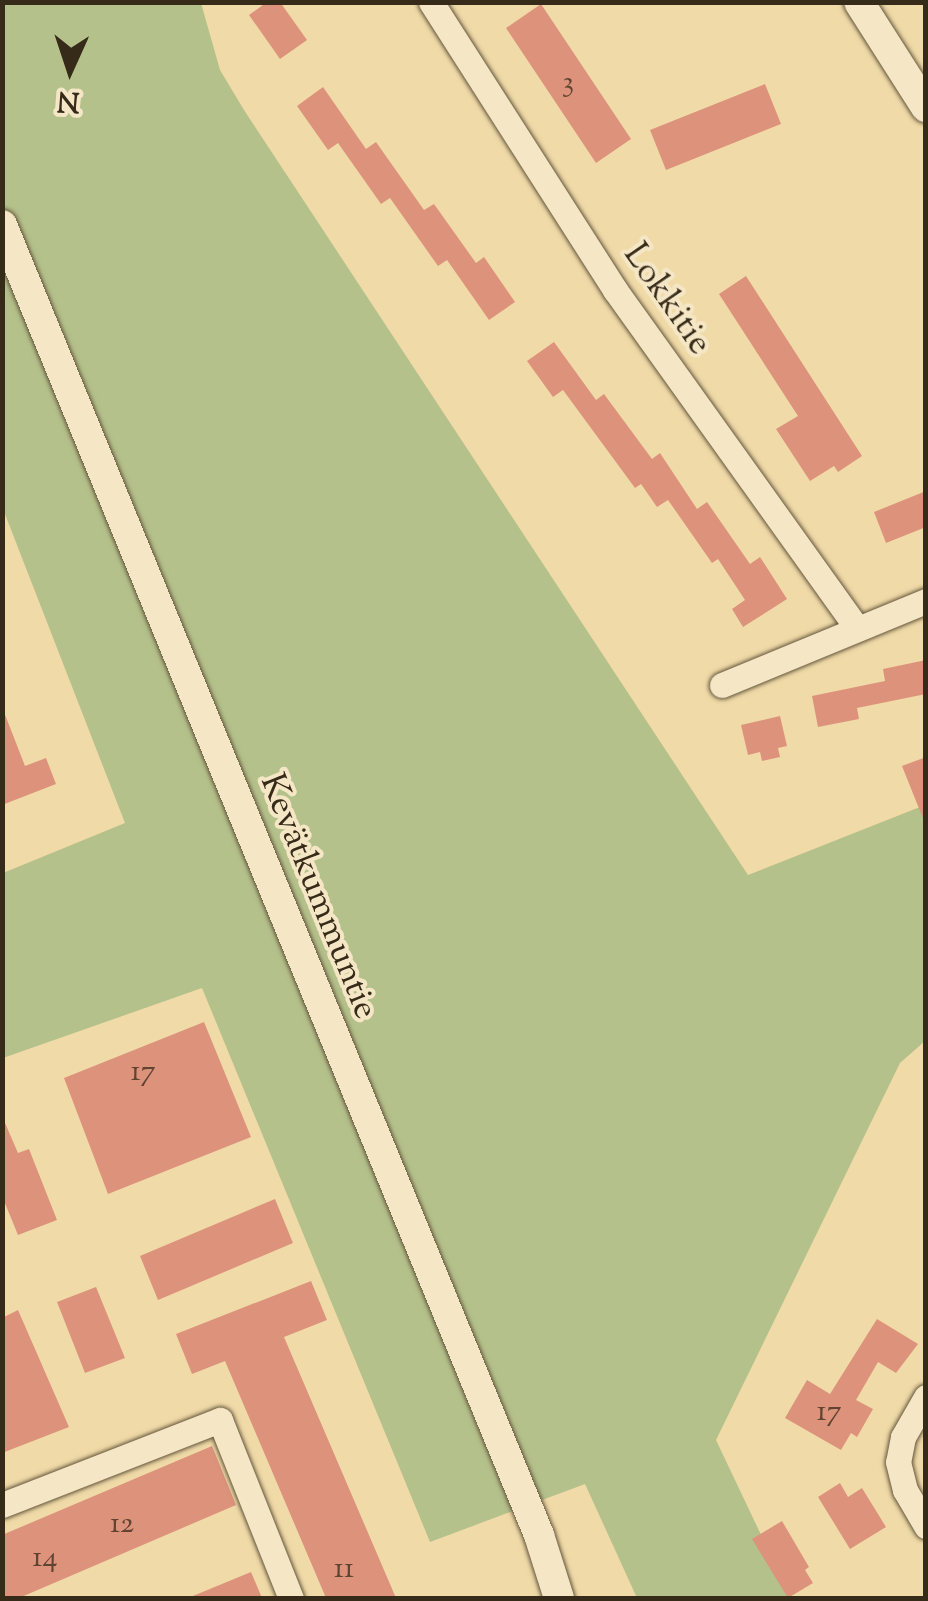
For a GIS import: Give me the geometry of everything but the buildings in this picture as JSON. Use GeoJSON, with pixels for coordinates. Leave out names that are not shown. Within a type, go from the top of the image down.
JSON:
{"type":"FeatureCollection","features":[{"type":"Feature","properties":{"kind":"street","name":"Lokkitie"},"geometry":{"type":"LineString","coordinates":[[431,2],[616,290],[856,628]]}},
{"type":"Feature","properties":{"kind":"street"},"geometry":{"type":"LineString","coordinates":[[858,2],[926,107]]}},
{"type":"Feature","properties":{"kind":"street","name":"Kevätkummuntie"},"geometry":{"type":"LineString","coordinates":[[2,225],[539,1535],[559,1598]]}},
{"type":"Feature","properties":{"kind":"street"},"geometry":{"type":"LineString","coordinates":[[722,685],[926,601]]}},
{"type":"Feature","properties":{"kind":"street"},"geometry":{"type":"LineString","coordinates":[[926,1397],[903,1437],[898,1462],[905,1490],[926,1526]]}},
{"type":"Feature","properties":{"kind":"street"},"geometry":{"type":"LineString","coordinates":[[2,1505],[220,1420],[290,1598]]}},
{"type":"Feature","properties":{"kind":"green space"},"geometry":{"type":"Polygon","coordinates":[[[3,3],[201,3],[220,70],[244,110],[748,875],[925,805],[925,1041],[900,1063],[716,1440],[791,1598],[637,1598],[585,1484],[430,1542],[202,988],[3,1058],[3,873],[125,823],[3,509],[3,3]]]}}]}
